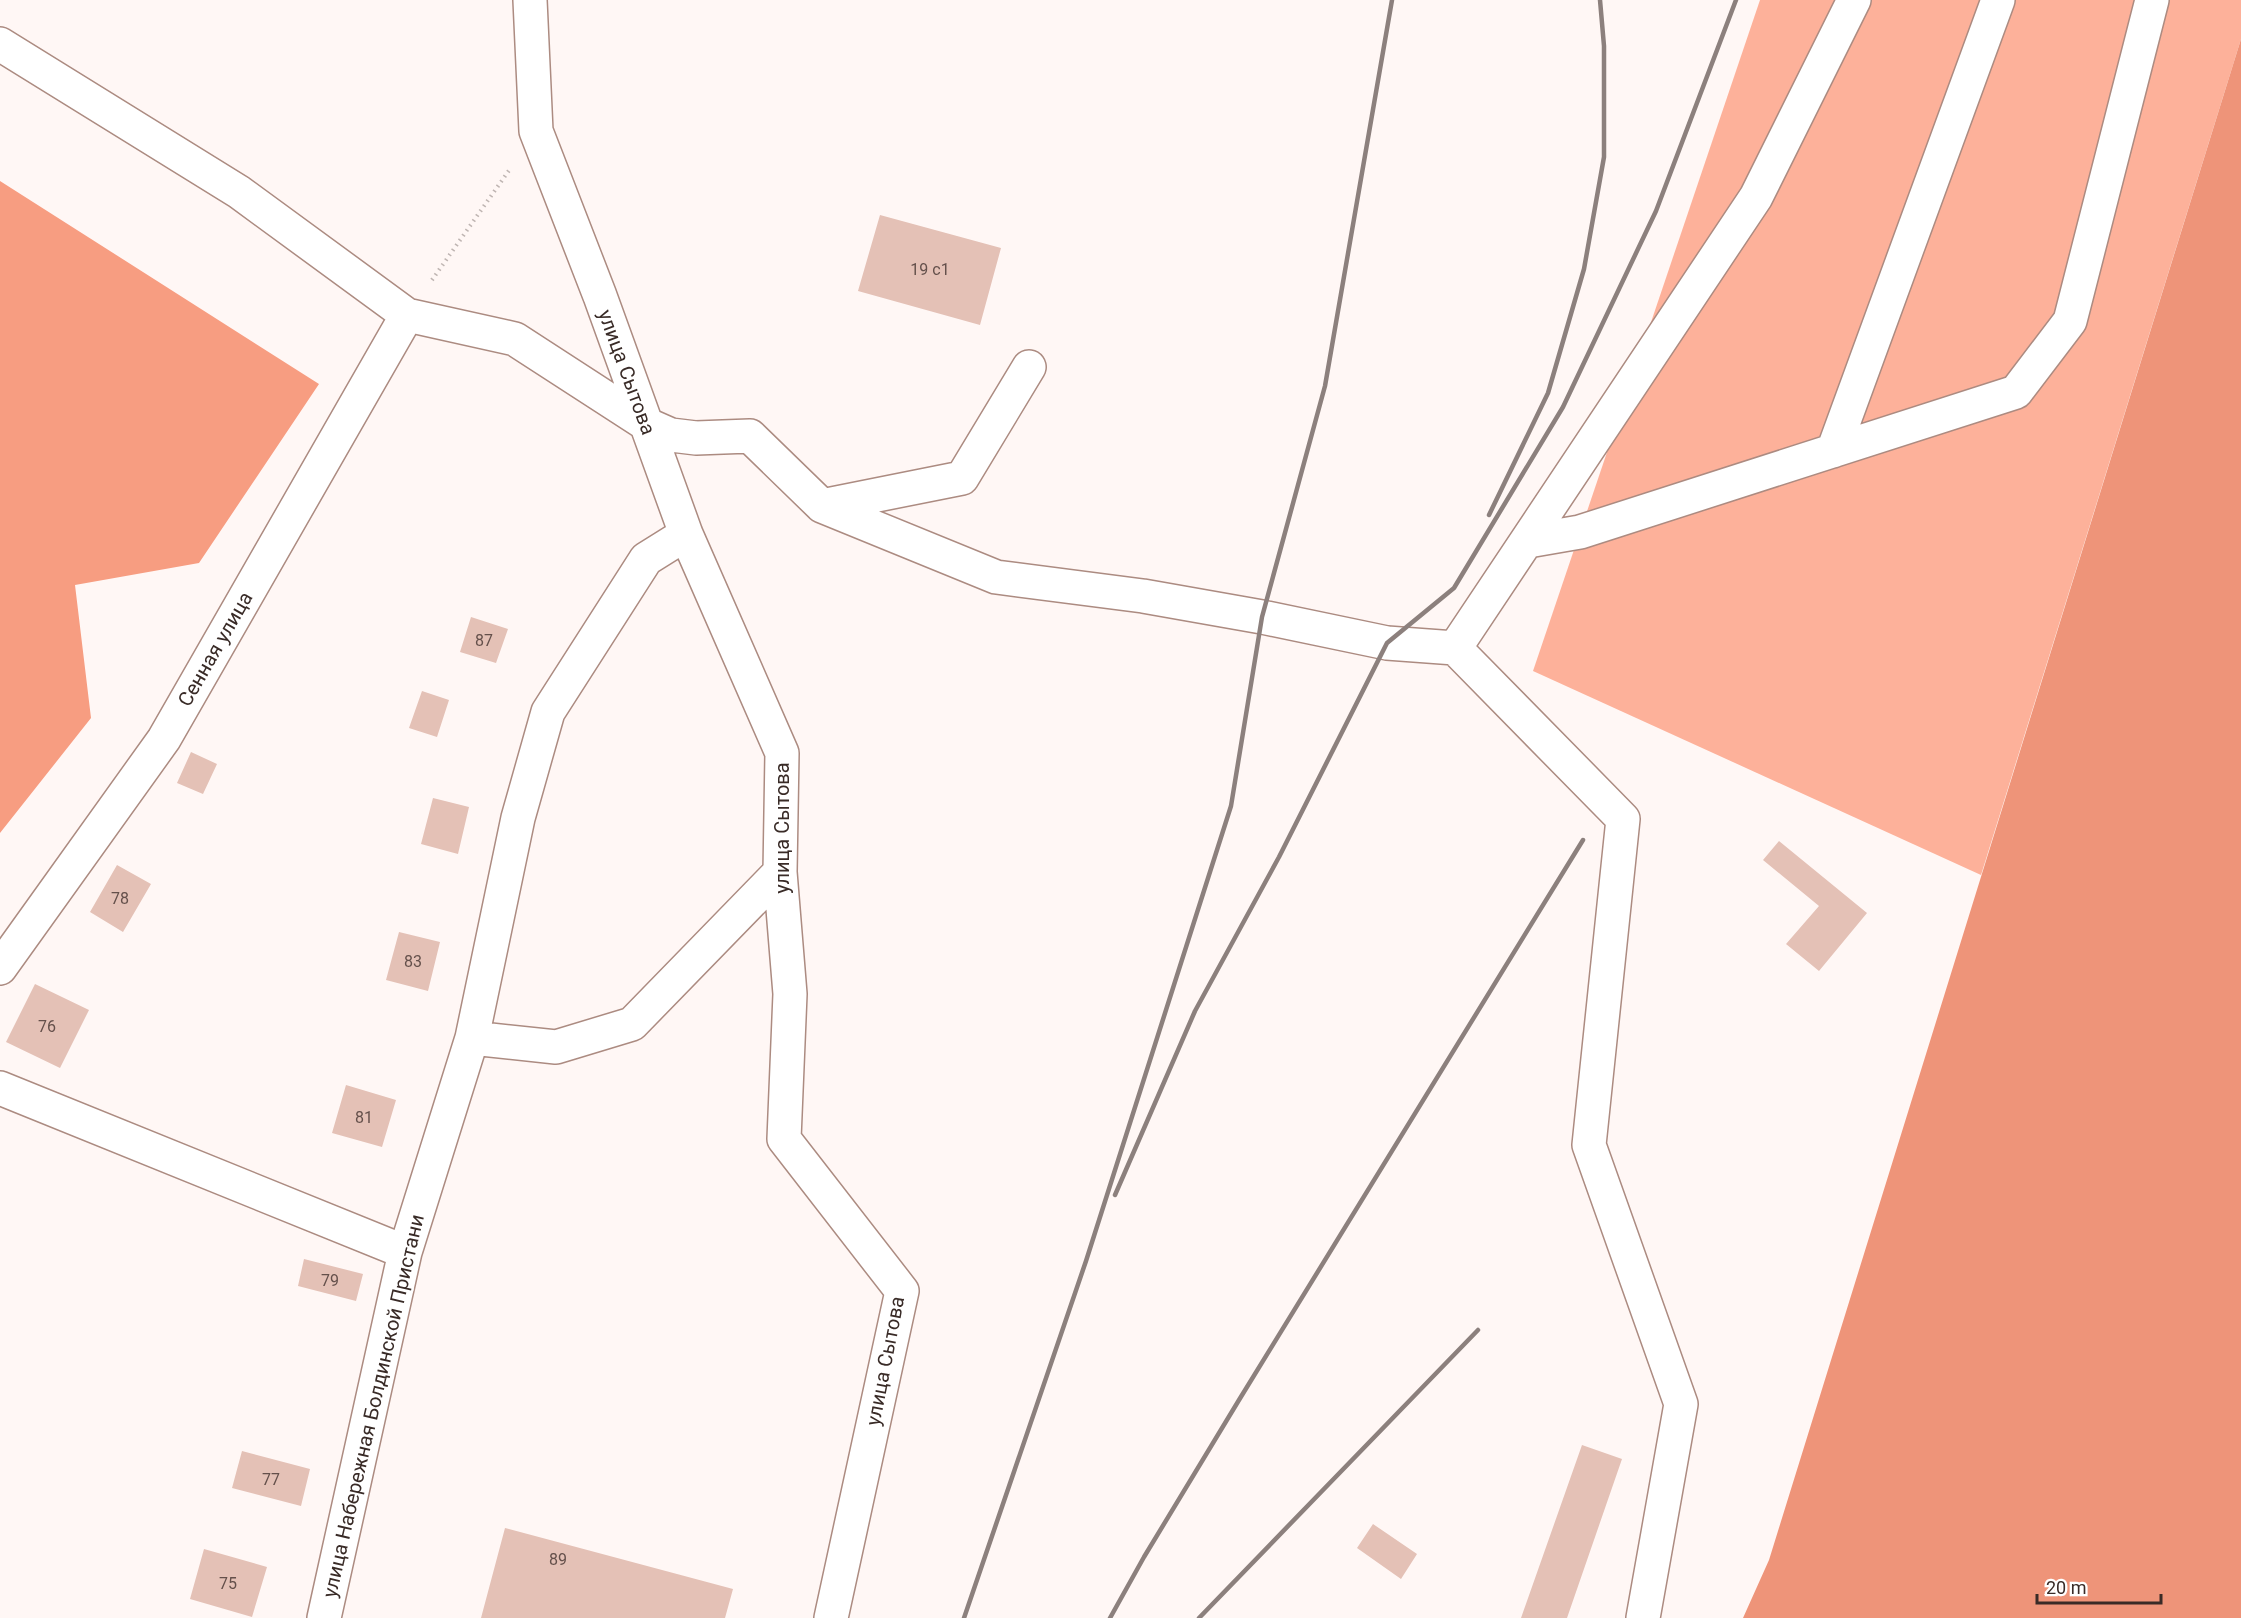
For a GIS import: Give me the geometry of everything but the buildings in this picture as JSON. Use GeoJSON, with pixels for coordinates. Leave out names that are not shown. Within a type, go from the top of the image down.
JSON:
{"type":"FeatureCollection","features":[{"type":"Feature","properties":{"kind":"street","name":"улица Сытова"},"geometry":{"type":"LineString","coordinates":[[530,0],[536,131],[600,296],[686,534],[782,753],[780,872],[790,994],[784,1139],[902,1291],[831,1618]]}},
{"type":"Feature","properties":{"kind":"street"},"geometry":{"type":"LineString","coordinates":[[1455,648],[1756,197],[1854,0]]}},
{"type":"Feature","properties":{"kind":"street"},"geometry":{"type":"LineString","coordinates":[[1833,451],[1998,0]]}},
{"type":"Feature","properties":{"kind":"street"},"geometry":{"type":"LineString","coordinates":[[1528,541],[1580,532],[2016,392],[2070,321],[2152,0]]}},
{"type":"Feature","properties":{"kind":"street"},"geometry":{"type":"LineString","coordinates":[[0,44],[238,192],[407,315],[515,339],[646,424],[671,435],[696,438],[750,436],[822,506],[996,577],[1143,596],[1388,643],[1455,648],[1623,819],[1589,1145],[1681,1404],[1643,1618]]}},
{"type":"Feature","properties":{"kind":"street","name":"Сенная улица"},"geometry":{"type":"LineString","coordinates":[[0,968],[164,739],[407,315]]}},
{"type":"Feature","properties":{"kind":"street"},"geometry":{"type":"LineString","coordinates":[[822,506],[962,478],[1029,367]]}},
{"type":"Feature","properties":{"kind":"street","name":"улица Набережная Болдинской Пристани"},"geometry":{"type":"LineString","coordinates":[[324,1618],[405,1252],[472,1038],[518,818],[548,712],[646,559],[686,534]]}},
{"type":"Feature","properties":{"kind":"street"},"geometry":{"type":"LineString","coordinates":[[472,1038],[556,1047],[632,1024],[780,872]]}},
{"type":"Feature","properties":{"kind":"street"},"geometry":{"type":"LineString","coordinates":[[0,1088],[405,1252]]}},
{"type":"Feature","properties":{"kind":"path"},"geometry":{"type":"LineString","coordinates":[[407,315],[536,131]]}},
{"type":"Feature","properties":{"kind":"shaded area"},"geometry":{"type":"Polygon","coordinates":[[[1760,0],[2241,0],[2241,39],[1981,875],[1533,671],[1760,0]]]}},
{"type":"Feature","properties":{"kind":"shaded area"},"geometry":{"type":"Polygon","coordinates":[[[2241,39],[2241,1618],[1743,1618],[1769,1560],[2241,39]]]}},
{"type":"Feature","properties":{"kind":"shaded area"},"geometry":{"type":"Polygon","coordinates":[[[0,181],[319,384],[199,563],[75,585],[91,718],[0,833],[0,181]]]}},
{"type":"Feature","properties":{"kind":"railway"},"geometry":{"type":"LineString","coordinates":[[964,1618],[1086,1261],[1231,806],[1262,617],[1325,386],[1392,0]]}},
{"type":"Feature","properties":{"kind":"railway"},"geometry":{"type":"LineString","coordinates":[[1489,515],[1548,393],[1584,269],[1604,157],[1604,46],[1600,0]]}},
{"type":"Feature","properties":{"kind":"railway"},"geometry":{"type":"LineString","coordinates":[[1115,1195],[1195,1011],[1279,857],[1387,643],[1454,588],[1563,407],[1656,211],[1736,0]]}},
{"type":"Feature","properties":{"kind":"railway"},"geometry":{"type":"LineString","coordinates":[[1110,1618],[1144,1557],[1239,1400],[1583,840]]}},
{"type":"Feature","properties":{"kind":"railway"},"geometry":{"type":"LineString","coordinates":[[1199,1618],[1478,1330]]}}]}
